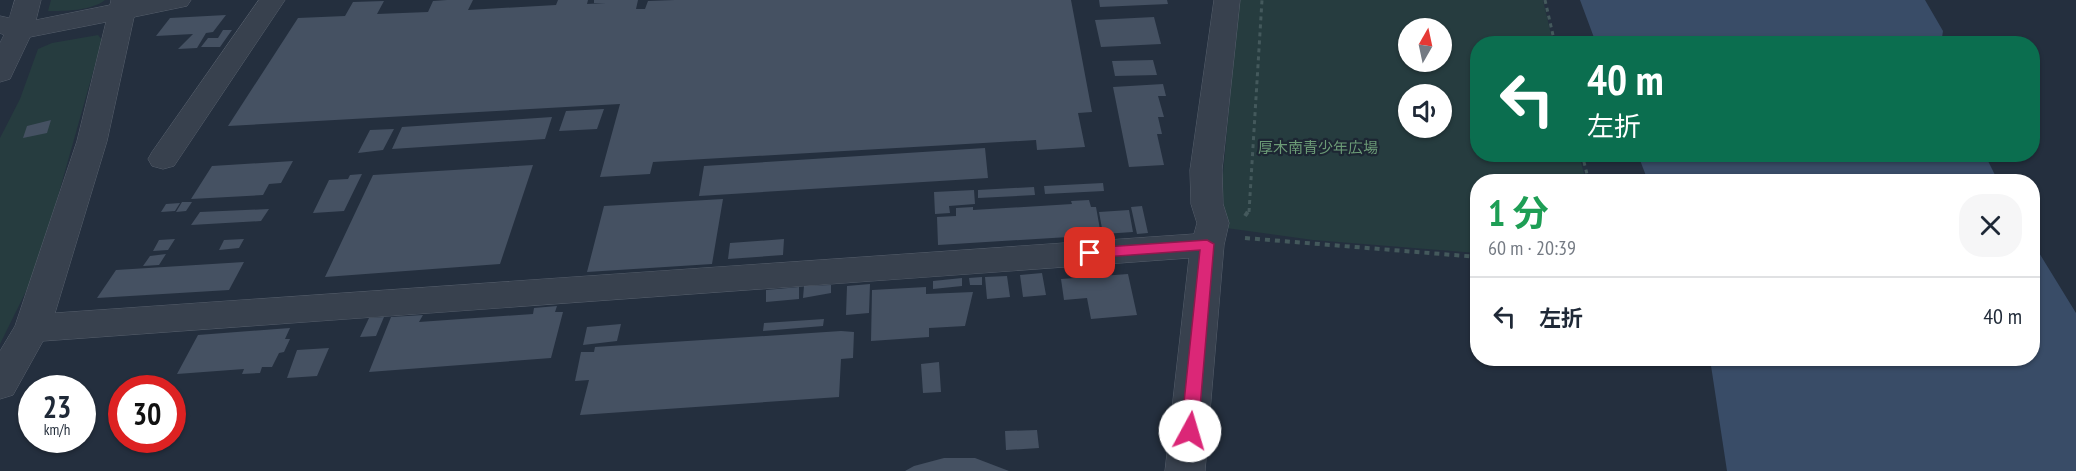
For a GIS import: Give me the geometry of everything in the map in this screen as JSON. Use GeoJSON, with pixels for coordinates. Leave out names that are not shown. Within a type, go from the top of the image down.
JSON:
{"type":"FeatureCollection","features":[{"type":"Feature","properties":{"kind":"street"},"geometry":{"type":"LineString","coordinates":[[0,73],[10,27],[28,0]]}},
{"type":"Feature","properties":{"kind":"street"},"geometry":{"type":"LineString","coordinates":[[10,27],[122,6],[178,0]]}},
{"type":"Feature","properties":{"kind":"street"},"geometry":{"type":"LineString","coordinates":[[163,159],[272,0]]}},
{"type":"Feature","properties":{"kind":"street"},"geometry":{"type":"LineString","coordinates":[[1185,471],[1210,234],[1206,170],[1227,0]]}},
{"type":"Feature","properties":{"kind":"street"},"geometry":{"type":"LineString","coordinates":[[0,384],[32,328],[92,141],[122,6]]}},
{"type":"Feature","properties":{"kind":"street"},"geometry":{"type":"LineString","coordinates":[[32,328],[1210,234]]}},
{"type":"Feature","properties":{"kind":"path"},"geometry":{"type":"LineString","coordinates":[[1210,234],[1249,214],[1262,0]]}},
{"type":"Feature","properties":{"kind":"path"},"geometry":{"type":"LineString","coordinates":[[1545,0],[1553,36]]}},
{"type":"Feature","properties":{"kind":"path"},"geometry":{"type":"LineString","coordinates":[[1210,234],[1470,256]]}},
{"type":"Feature","properties":{"kind":"green space"},"geometry":{"type":"Polygon","coordinates":[[[51,0],[105,0],[85,8],[48,11],[51,0]]]}},
{"type":"Feature","properties":{"kind":"green space","name":"厚木南青少年広場"},"geometry":{"type":"Polygon","coordinates":[[[1239,0],[1543,0],[1551,36],[1470,36],[1470,162],[1581,162],[1584,174],[1470,174],[1470,252],[1313,240],[1226,228],[1222,185],[1239,0]]]}},
{"type":"Feature","properties":{"kind":"green space"},"geometry":{"type":"Polygon","coordinates":[[[98,35],[102,40],[38,267],[0,344],[0,138],[20,99],[38,49],[52,43],[98,35]]]}},
{"type":"Feature","properties":{"kind":"water"},"geometry":{"type":"Polygon","coordinates":[[[1580,0],[1925,0],[1943,31],[1942,36],[1593,36],[1580,0]]]}},
{"type":"Feature","properties":{"kind":"water"},"geometry":{"type":"Polygon","coordinates":[[[1641,162],[1988,162],[1994,174],[1645,174],[1641,162]]]}},
{"type":"Feature","properties":{"kind":"water"},"geometry":{"type":"Polygon","coordinates":[[[2040,254],[2076,313],[2076,471],[1727,471],[1711,366],[2040,366],[2040,254]]]}},
{"type":"Feature","properties":{"kind":"building"},"geometry":{"type":"Polygon","coordinates":[[[473,0],[468,10],[556,5],[558,0],[588,0],[587,4],[606,3],[594,3],[594,0],[638,0],[636,9],[645,9],[648,1],[675,0],[1071,0],[1092,112],[1078,113],[1085,147],[1037,150],[1036,140],[653,162],[650,174],[600,177],[620,104],[228,126],[298,18],[345,16],[353,2],[384,1],[377,14],[428,12],[433,1],[473,0]]]}},
{"type":"Feature","properties":{"kind":"building"},"geometry":{"type":"Polygon","coordinates":[[[1099,0],[1167,0],[1168,4],[1100,7],[1099,0]]]}},
{"type":"Feature","properties":{"kind":"building"},"geometry":{"type":"Polygon","coordinates":[[[226,15],[213,32],[206,33],[197,48],[178,49],[193,34],[156,36],[170,18],[226,15]]]}},
{"type":"Feature","properties":{"kind":"building"},"geometry":{"type":"Polygon","coordinates":[[[1154,17],[1161,44],[1101,47],[1095,20],[1154,17]]]}},
{"type":"Feature","properties":{"kind":"building"},"geometry":{"type":"Polygon","coordinates":[[[223,30],[232,30],[220,47],[201,47],[208,38],[218,38],[223,30]]]}},
{"type":"Feature","properties":{"kind":"building"},"geometry":{"type":"Polygon","coordinates":[[[1153,60],[1157,75],[1115,76],[1112,61],[1153,60]]]}},
{"type":"Feature","properties":{"kind":"building"},"geometry":{"type":"Polygon","coordinates":[[[1163,84],[1166,96],[1158,96],[1164,117],[1158,117],[1162,134],[1157,134],[1164,165],[1129,167],[1113,87],[1163,84]]]}},
{"type":"Feature","properties":{"kind":"building"},"geometry":{"type":"Polygon","coordinates":[[[604,109],[597,129],[559,131],[566,111],[604,109]]]}},
{"type":"Feature","properties":{"kind":"building"},"geometry":{"type":"Polygon","coordinates":[[[552,117],[545,139],[392,149],[402,127],[552,117]]]}},
{"type":"Feature","properties":{"kind":"building"},"geometry":{"type":"Polygon","coordinates":[[[51,120],[47,133],[23,138],[27,126],[51,120]]]}},
{"type":"Feature","properties":{"kind":"building"},"geometry":{"type":"Polygon","coordinates":[[[394,129],[383,150],[358,153],[370,130],[394,129]]]}},
{"type":"Feature","properties":{"kind":"building"},"geometry":{"type":"Polygon","coordinates":[[[985,148],[988,178],[699,196],[704,166],[985,148]]]}},
{"type":"Feature","properties":{"kind":"building"},"geometry":{"type":"Polygon","coordinates":[[[293,161],[281,183],[269,184],[263,195],[191,199],[212,166],[293,161]]]}},
{"type":"Feature","properties":{"kind":"building"},"geometry":{"type":"Polygon","coordinates":[[[533,165],[500,264],[325,277],[373,175],[533,165]]]}},
{"type":"Feature","properties":{"kind":"building"},"geometry":{"type":"Polygon","coordinates":[[[362,174],[344,211],[313,213],[329,180],[348,179],[350,175],[362,174]]]}},
{"type":"Feature","properties":{"kind":"building"},"geometry":{"type":"Polygon","coordinates":[[[1103,183],[1104,191],[1045,194],[1044,186],[1103,183]]]}},
{"type":"Feature","properties":{"kind":"building"},"geometry":{"type":"Polygon","coordinates":[[[1034,187],[1035,195],[978,198],[978,190],[1034,187]]]}},
{"type":"Feature","properties":{"kind":"building"},"geometry":{"type":"Polygon","coordinates":[[[974,190],[975,204],[949,206],[950,213],[935,214],[934,192],[974,190]]]}},
{"type":"Feature","properties":{"kind":"building"},"geometry":{"type":"Polygon","coordinates":[[[723,199],[712,264],[587,272],[604,206],[723,199]]]}},
{"type":"Feature","properties":{"kind":"building"},"geometry":{"type":"Polygon","coordinates":[[[1089,200],[1091,207],[1096,207],[1101,235],[938,245],[937,217],[956,216],[956,208],[973,207],[973,210],[1072,204],[1071,201],[1089,200]]]}},
{"type":"Feature","properties":{"kind":"building"},"geometry":{"type":"Polygon","coordinates":[[[182,202],[192,202],[186,211],[176,212],[182,202]]]}},
{"type":"Feature","properties":{"kind":"building"},"geometry":{"type":"Polygon","coordinates":[[[180,203],[175,211],[161,212],[166,204],[180,203]]]}},
{"type":"Feature","properties":{"kind":"building"},"geometry":{"type":"Polygon","coordinates":[[[1142,206],[1148,233],[1137,234],[1131,207],[1142,206]]]}},
{"type":"Feature","properties":{"kind":"building"},"geometry":{"type":"Polygon","coordinates":[[[269,209],[261,221],[191,225],[200,212],[269,209]]]}},
{"type":"Feature","properties":{"kind":"building"},"geometry":{"type":"Polygon","coordinates":[[[1129,210],[1133,232],[1103,234],[1099,212],[1129,210]]]}},
{"type":"Feature","properties":{"kind":"building"},"geometry":{"type":"Polygon","coordinates":[[[175,239],[168,250],[153,251],[159,240],[175,239]]]}},
{"type":"Feature","properties":{"kind":"building"},"geometry":{"type":"Polygon","coordinates":[[[244,239],[239,248],[219,250],[224,240],[244,239]]]}},
{"type":"Feature","properties":{"kind":"building"},"geometry":{"type":"Polygon","coordinates":[[[784,239],[783,255],[728,259],[730,243],[784,239]]]}},
{"type":"Feature","properties":{"kind":"building"},"geometry":{"type":"Polygon","coordinates":[[[166,254],[159,265],[143,266],[150,256],[166,254]]]}},
{"type":"Feature","properties":{"kind":"building"},"geometry":{"type":"Polygon","coordinates":[[[244,262],[229,290],[97,298],[116,270],[244,262]]]}},
{"type":"Feature","properties":{"kind":"building"},"geometry":{"type":"Polygon","coordinates":[[[1042,273],[1046,295],[1023,297],[1020,275],[1042,273]]]}},
{"type":"Feature","properties":{"kind":"building"},"geometry":{"type":"Polygon","coordinates":[[[1128,274],[1137,315],[1091,319],[1087,298],[1064,300],[1061,279],[1128,274]]]}},
{"type":"Feature","properties":{"kind":"building"},"geometry":{"type":"Polygon","coordinates":[[[1007,276],[1010,297],[987,299],[985,277],[1007,276]]]}},
{"type":"Feature","properties":{"kind":"building"},"geometry":{"type":"Polygon","coordinates":[[[982,277],[982,285],[970,285],[969,278],[982,277]]]}},
{"type":"Feature","properties":{"kind":"building"},"geometry":{"type":"Polygon","coordinates":[[[962,278],[962,286],[933,289],[933,281],[962,278]]]}},
{"type":"Feature","properties":{"kind":"building"},"geometry":{"type":"Polygon","coordinates":[[[870,284],[869,313],[846,315],[847,286],[870,284]]]}},
{"type":"Feature","properties":{"kind":"building"},"geometry":{"type":"Polygon","coordinates":[[[831,285],[831,293],[803,298],[804,286],[831,285]]]}},
{"type":"Feature","properties":{"kind":"building"},"geometry":{"type":"Polygon","coordinates":[[[799,287],[799,299],[766,302],[766,290],[799,287]]]}},
{"type":"Feature","properties":{"kind":"building"},"geometry":{"type":"Polygon","coordinates":[[[926,287],[926,294],[973,292],[965,326],[929,328],[929,337],[871,341],[872,290],[926,287]]]}},
{"type":"Feature","properties":{"kind":"building"},"geometry":{"type":"Polygon","coordinates":[[[557,306],[555,312],[563,312],[551,358],[369,372],[391,317],[423,315],[419,322],[533,314],[534,308],[557,306]]]}},
{"type":"Feature","properties":{"kind":"building"},"geometry":{"type":"Polygon","coordinates":[[[384,317],[376,336],[360,337],[369,318],[384,317]]]}},
{"type":"Feature","properties":{"kind":"building"},"geometry":{"type":"Polygon","coordinates":[[[824,319],[823,326],[763,331],[764,323],[824,319]]]}},
{"type":"Feature","properties":{"kind":"building"},"geometry":{"type":"Polygon","coordinates":[[[621,324],[617,341],[583,345],[587,327],[621,324]]]}},
{"type":"Feature","properties":{"kind":"building"},"geometry":{"type":"Polygon","coordinates":[[[290,328],[285,339],[290,339],[284,352],[279,353],[272,367],[262,367],[260,373],[242,374],[244,369],[177,374],[198,335],[290,328]]]}},
{"type":"Feature","properties":{"kind":"building"},"geometry":{"type":"Polygon","coordinates":[[[854,332],[853,358],[841,359],[839,397],[580,415],[589,380],[575,381],[581,352],[594,352],[595,347],[854,332]]]}},
{"type":"Feature","properties":{"kind":"building"},"geometry":{"type":"Polygon","coordinates":[[[329,348],[317,376],[287,378],[297,350],[329,348]]]}},
{"type":"Feature","properties":{"kind":"building"},"geometry":{"type":"Polygon","coordinates":[[[939,362],[941,392],[923,393],[921,364],[939,362]]]}},
{"type":"Feature","properties":{"kind":"building"},"geometry":{"type":"Polygon","coordinates":[[[1037,430],[1039,448],[1006,450],[1005,431],[1037,430]]]}},
{"type":"Feature","properties":{"kind":"building"},"geometry":{"type":"Polygon","coordinates":[[[944,458],[975,458],[1009,471],[905,471],[914,466],[944,458]]]}},
{"type":"Feature","properties":{"kind":"route"},"geometry":{"type":"LineString","coordinates":[[1090,253],[1207,244],[1190,431]]}}]}
